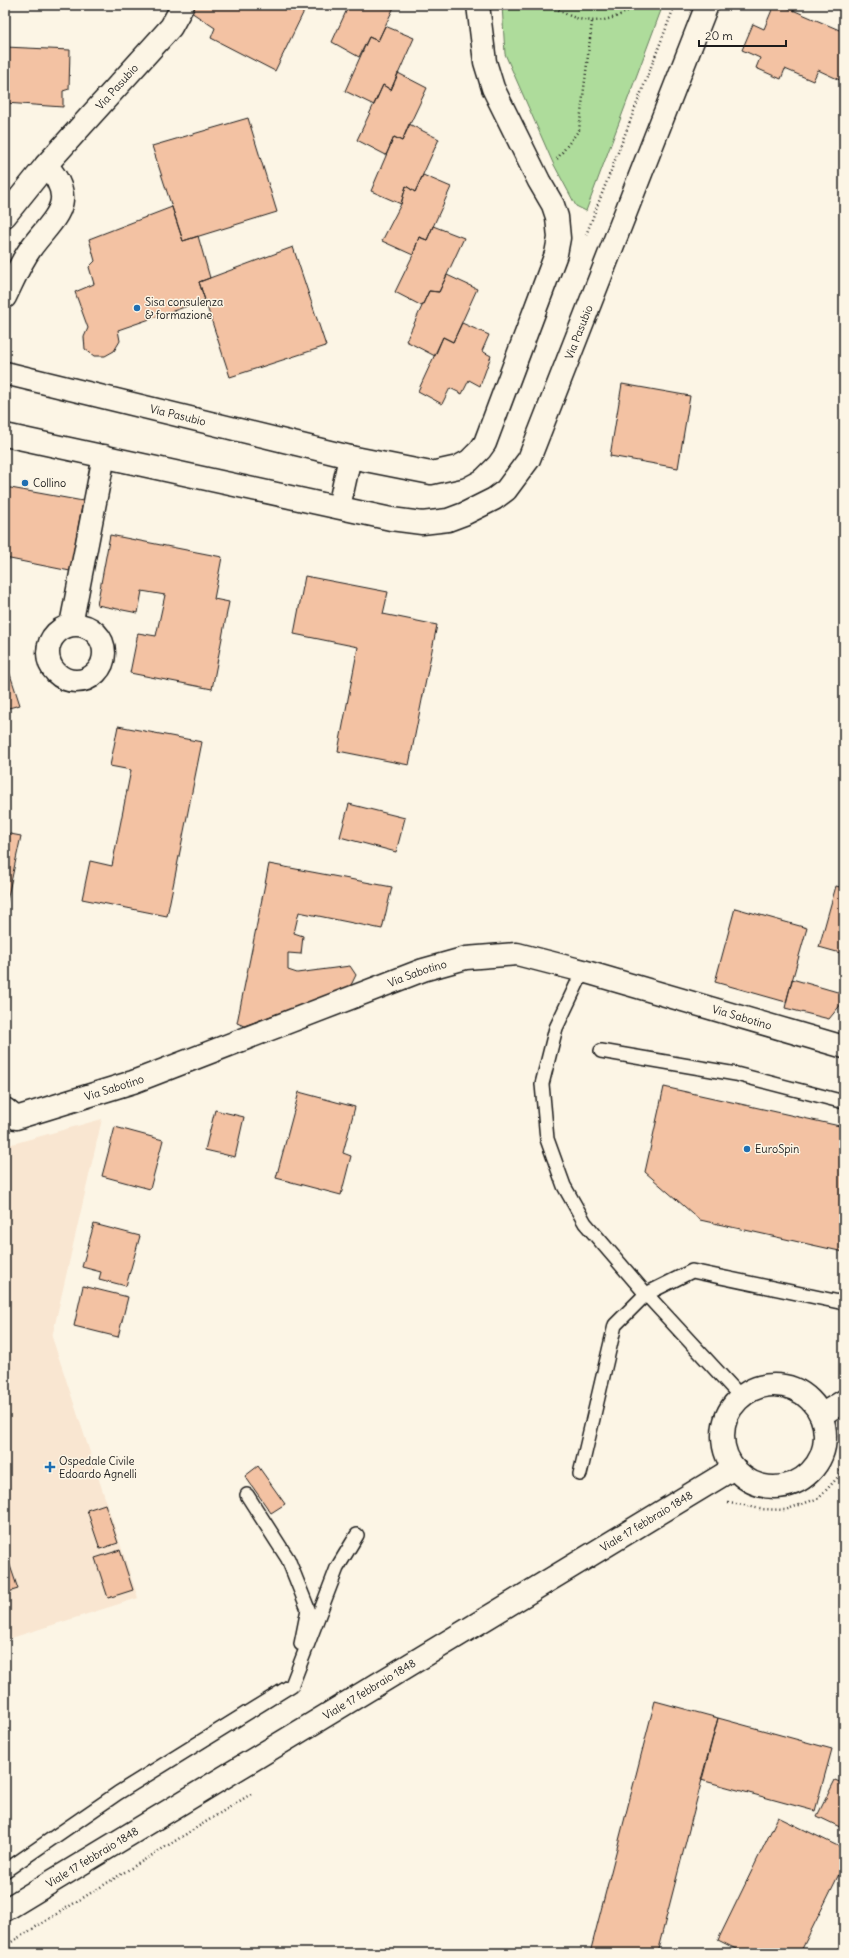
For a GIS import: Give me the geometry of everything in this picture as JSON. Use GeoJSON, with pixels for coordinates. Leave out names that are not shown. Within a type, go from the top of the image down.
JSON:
{"type":"FeatureCollection","features":[{"type":"Feature","properties":{"kind":"street","name":"Via Pasubio"},"geometry":{"type":"LineString","coordinates":[[5,216],[46,166],[171,27],[183,5]]}},
{"type":"Feature","properties":{"kind":"street","name":"Via Pasubio"},"geometry":{"type":"LineString","coordinates":[[5,373],[350,457],[431,473],[458,467],[469,461],[480,450],[485,442],[556,254],[559,238],[557,217],[553,205],[493,88],[485,62],[478,5]]}},
{"type":"Feature","properties":{"kind":"street","name":"Via Pasubio"},"geometry":{"type":"LineString","coordinates":[[5,435],[391,519],[414,522],[448,520],[494,499],[506,490],[529,459],[706,5]]}},
{"type":"Feature","properties":{"kind":"street"},"geometry":{"type":"LineString","coordinates":[[5,297],[17,271],[31,248],[48,229],[61,208],[62,190],[58,178],[46,166]]}},
{"type":"Feature","properties":{"kind":"street"},"geometry":{"type":"LineString","coordinates":[[70,625],[104,456]]}},
{"type":"Feature","properties":{"kind":"street"},"geometry":{"type":"LineString","coordinates":[[339,507],[350,457]]}},
{"type":"Feature","properties":{"kind":"street","name":"Via Sabotino"},"geometry":{"type":"LineString","coordinates":[[5,1109],[16,1118],[133,1082],[422,970],[466,958],[517,954],[583,971],[844,1047]]}},
{"type":"Feature","properties":{"kind":"street"},"geometry":{"type":"LineString","coordinates":[[769,1385],[785,1386],[800,1392],[812,1402],[820,1415],[825,1431],[824,1447],[818,1462],[807,1475],[793,1483],[778,1487],[761,1485],[746,1479],[734,1468],[726,1454],[723,1432],[724,1424],[730,1409],[740,1397],[754,1389],[769,1385]]}},
{"type":"Feature","properties":{"kind":"street"},"geometry":{"type":"LineString","coordinates":[[820,1415],[844,1401]]}},
{"type":"Feature","properties":{"kind":"street","name":"Viale 17 febbraio 1848"},"geometry":{"type":"LineString","coordinates":[[5,1910],[734,1468]]}},
{"type":"Feature","properties":{"kind":"lane"},"geometry":{"type":"LineString","coordinates":[[583,971],[556,1028],[542,1084],[547,1139],[564,1186],[585,1223],[646,1294],[740,1397]]}},
{"type":"Feature","properties":{"kind":"lane"},"geometry":{"type":"LineString","coordinates":[[601,1052],[736,1074],[844,1102]]}},
{"type":"Feature","properties":{"kind":"lane"},"geometry":{"type":"LineString","coordinates":[[580,1474],[616,1325],[646,1294],[692,1271],[844,1303]]}},
{"type":"Feature","properties":{"kind":"lane"},"geometry":{"type":"LineString","coordinates":[[247,1495],[288,1559],[308,1609],[292,1685]]}},
{"type":"Feature","properties":{"kind":"lane"},"geometry":{"type":"LineString","coordinates":[[5,1871],[118,1793],[292,1685],[337,1568],[357,1535]]}},
{"type":"Feature","properties":{"kind":"path"},"geometry":{"type":"LineString","coordinates":[[552,5],[571,17],[592,22],[610,20],[626,13],[636,5]]}},
{"type":"Feature","properties":{"kind":"path"},"geometry":{"type":"LineString","coordinates":[[585,237],[675,5]]}},
{"type":"Feature","properties":{"kind":"path"},"geometry":{"type":"LineString","coordinates":[[536,174],[553,163],[579,130],[592,22]]}},
{"type":"Feature","properties":{"kind":"path"},"geometry":{"type":"LineString","coordinates":[[725,1503],[744,1505],[760,1509],[786,1510],[819,1498],[838,1476],[844,1458]]}},
{"type":"Feature","properties":{"kind":"path"},"geometry":{"type":"LineString","coordinates":[[5,1946],[255,1792]]}},
{"type":"Feature","properties":{"kind":"shaded area","name":"Ospedale Civile Edoardo Agnelli"},"geometry":{"type":"Polygon","coordinates":[[[102,1119],[52,1337],[138,1598],[5,1640],[5,1146],[102,1119]]]}},
{"type":"Feature","properties":{"kind":"green space"},"geometry":{"type":"Polygon","coordinates":[[[502,5],[663,5],[586,211],[576,206],[553,163],[505,54],[502,5]]]}},
{"type":"Feature","properties":{"kind":"building"},"geometry":{"type":"Polygon","coordinates":[[[191,5],[307,5],[275,71],[211,38],[215,28],[188,10],[191,5]]]}},
{"type":"Feature","properties":{"kind":"building"},"geometry":{"type":"Polygon","coordinates":[[[349,5],[395,5],[378,41],[369,37],[359,57],[332,42],[349,5]]]}},
{"type":"Feature","properties":{"kind":"building"},"geometry":{"type":"Polygon","coordinates":[[[774,5],[781,5],[844,32],[844,82],[818,70],[813,81],[785,69],[781,79],[756,68],[760,58],[742,50],[753,24],[764,29],[774,5]]]}},
{"type":"Feature","properties":{"kind":"building"},"geometry":{"type":"Polygon","coordinates":[[[385,26],[414,38],[391,90],[383,85],[374,105],[345,91],[369,37],[378,41],[385,26]]]}},
{"type":"Feature","properties":{"kind":"building"},"geometry":{"type":"Polygon","coordinates":[[[5,47],[70,50],[69,89],[63,91],[63,107],[5,103],[5,47]]]}},
{"type":"Feature","properties":{"kind":"building"},"geometry":{"type":"Polygon","coordinates":[[[398,73],[427,88],[402,141],[394,137],[386,155],[357,140],[383,85],[391,90],[398,73]]]}},
{"type":"Feature","properties":{"kind":"building"},"geometry":{"type":"Polygon","coordinates":[[[248,118],[277,212],[183,241],[152,146],[248,118]]]}},
{"type":"Feature","properties":{"kind":"building"},"geometry":{"type":"Polygon","coordinates":[[[409,124],[439,139],[415,192],[406,186],[401,204],[371,191],[394,137],[402,141],[409,124]]]}},
{"type":"Feature","properties":{"kind":"building"},"geometry":{"type":"Polygon","coordinates":[[[423,175],[451,187],[427,240],[419,237],[413,255],[382,241],[401,204],[406,186],[415,192],[423,175]]]}},
{"type":"Feature","properties":{"kind":"building"},"geometry":{"type":"Polygon","coordinates":[[[172,207],[183,241],[198,236],[210,278],[199,282],[205,300],[118,330],[120,341],[114,351],[105,356],[94,356],[85,349],[84,337],[88,328],[75,292],[94,284],[89,267],[95,261],[89,239],[172,207]]]}},
{"type":"Feature","properties":{"kind":"building"},"geometry":{"type":"Polygon","coordinates":[[[433,226],[464,238],[439,292],[429,291],[422,306],[395,292],[413,255],[419,237],[427,240],[433,226]]]}},
{"type":"Feature","properties":{"kind":"building"},"geometry":{"type":"Polygon","coordinates":[[[293,247],[326,346],[230,377],[199,282],[293,247]]]}},
{"type":"Feature","properties":{"kind":"building"},"geometry":{"type":"Polygon","coordinates":[[[447,275],[477,289],[453,342],[443,337],[435,356],[406,341],[429,291],[439,292],[447,275]]]}},
{"type":"Feature","properties":{"kind":"building"},"geometry":{"type":"Polygon","coordinates":[[[462,323],[489,335],[482,351],[491,356],[480,386],[469,380],[462,394],[450,388],[442,404],[418,391],[443,337],[453,342],[462,323]]]}},
{"type":"Feature","properties":{"kind":"building"},"geometry":{"type":"Polygon","coordinates":[[[622,384],[690,396],[678,468],[610,456],[622,384]]]}},
{"type":"Feature","properties":{"kind":"building"},"geometry":{"type":"Polygon","coordinates":[[[5,487],[83,501],[70,571],[5,558],[5,487]]]}},
{"type":"Feature","properties":{"kind":"building"},"geometry":{"type":"Polygon","coordinates":[[[110,535],[222,557],[214,599],[229,602],[212,689],[130,673],[138,633],[156,636],[165,595],[142,591],[138,613],[97,605],[110,535]]]}},
{"type":"Feature","properties":{"kind":"building"},"geometry":{"type":"Polygon","coordinates":[[[305,576],[388,592],[383,614],[437,625],[409,765],[338,751],[358,647],[294,634],[305,576]]]}},
{"type":"Feature","properties":{"kind":"building"},"geometry":{"type":"Polygon","coordinates":[[[5,659],[20,705],[5,709],[5,659]]]}},
{"type":"Feature","properties":{"kind":"building"},"geometry":{"type":"Polygon","coordinates":[[[118,726],[202,742],[167,916],[82,899],[90,861],[112,866],[131,770],[110,766],[118,726]]]}},
{"type":"Feature","properties":{"kind":"building"},"geometry":{"type":"Polygon","coordinates":[[[349,804],[405,818],[396,852],[340,837],[349,804]]]}},
{"type":"Feature","properties":{"kind":"building"},"geometry":{"type":"Polygon","coordinates":[[[5,833],[21,836],[5,910],[5,833]]]}},
{"type":"Feature","properties":{"kind":"building"},"geometry":{"type":"Polygon","coordinates":[[[269,864],[392,887],[382,929],[299,912],[294,933],[303,936],[301,954],[288,953],[288,970],[297,973],[350,966],[356,975],[350,987],[244,1026],[237,1023],[269,864]]]}},
{"type":"Feature","properties":{"kind":"building"},"geometry":{"type":"Polygon","coordinates":[[[836,886],[844,888],[844,954],[819,947],[836,886]]]}},
{"type":"Feature","properties":{"kind":"building"},"geometry":{"type":"Polygon","coordinates":[[[735,908],[807,928],[786,1002],[715,982],[735,908]]]}},
{"type":"Feature","properties":{"kind":"building"},"geometry":{"type":"Polygon","coordinates":[[[792,979],[841,993],[842,1003],[829,1019],[785,1008],[792,979]]]}},
{"type":"Feature","properties":{"kind":"building","name":"EuroSpin"},"geometry":{"type":"Polygon","coordinates":[[[664,1087],[844,1127],[844,1252],[700,1220],[645,1172],[664,1087]]]}},
{"type":"Feature","properties":{"kind":"building"},"geometry":{"type":"Polygon","coordinates":[[[299,1092],[355,1107],[343,1153],[351,1156],[341,1195],[276,1178],[299,1092]]]}},
{"type":"Feature","properties":{"kind":"building"},"geometry":{"type":"Polygon","coordinates":[[[215,1110],[244,1117],[235,1157],[205,1150],[215,1110]]]}},
{"type":"Feature","properties":{"kind":"building"},"geometry":{"type":"Polygon","coordinates":[[[115,1127],[163,1140],[150,1189],[102,1176],[115,1127]]]}},
{"type":"Feature","properties":{"kind":"building"},"geometry":{"type":"Polygon","coordinates":[[[94,1224],[140,1236],[126,1286],[99,1279],[101,1272],[82,1267],[94,1224]]]}},
{"type":"Feature","properties":{"kind":"building"},"geometry":{"type":"Polygon","coordinates":[[[83,1286],[128,1297],[118,1337],[74,1326],[83,1286]]]}},
{"type":"Feature","properties":{"kind":"building"},"geometry":{"type":"Polygon","coordinates":[[[258,1466],[285,1504],[271,1513],[245,1476],[258,1466]]]}},
{"type":"Feature","properties":{"kind":"building"},"geometry":{"type":"Polygon","coordinates":[[[105,1504],[118,1543],[100,1549],[87,1510],[105,1504]]]}},
{"type":"Feature","properties":{"kind":"building"},"geometry":{"type":"Polygon","coordinates":[[[120,1550],[133,1590],[108,1598],[95,1558],[120,1550]]]}},
{"type":"Feature","properties":{"kind":"building"},"geometry":{"type":"Polygon","coordinates":[[[5,1551],[18,1589],[5,1593],[5,1551]]]}},
{"type":"Feature","properties":{"kind":"building"},"geometry":{"type":"Polygon","coordinates":[[[655,1701],[718,1718],[657,1953],[590,1953],[655,1701]]]}},
{"type":"Feature","properties":{"kind":"building"},"geometry":{"type":"Polygon","coordinates":[[[718,1718],[832,1749],[815,1811],[701,1780],[718,1718]]]}},
{"type":"Feature","properties":{"kind":"building"},"geometry":{"type":"Polygon","coordinates":[[[835,1780],[844,1784],[844,1829],[817,1816],[835,1780]]]}},
{"type":"Feature","properties":{"kind":"building"},"geometry":{"type":"Polygon","coordinates":[[[778,1817],[844,1849],[844,1864],[800,1953],[744,1953],[718,1940],[778,1817]]]}},
{"type":"Feature","properties":{"kind":"place","name":"Sisa consulenza & formazione"},"geometry":{"type":"Point","coordinates":[137,308]}},
{"type":"Feature","properties":{"kind":"place","name":"Collino"},"geometry":{"type":"Point","coordinates":[25,483]}},
{"type":"Feature","properties":{"kind":"place","name":"EuroSpin"},"geometry":{"type":"Point","coordinates":[747,1149]}},
{"type":"Feature","properties":{"kind":"place","name":"Ospedale Civile Edoardo Agnelli"},"geometry":{"type":"Point","coordinates":[50,1467]}}]}
